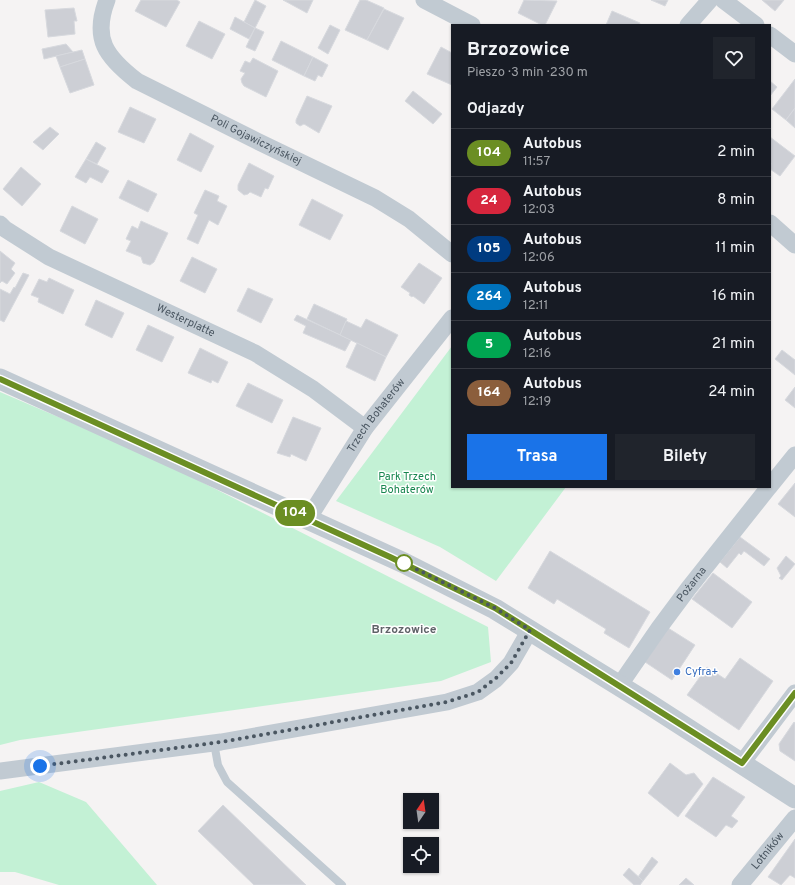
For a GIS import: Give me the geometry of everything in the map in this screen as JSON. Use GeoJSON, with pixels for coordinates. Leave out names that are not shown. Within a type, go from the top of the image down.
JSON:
{"type":"FeatureCollection","features":[{"type":"Feature","properties":{"kind":"street","name":"Poli Gojawiczyńskiej"},"geometry":{"type":"LineString","coordinates":[[107,0],[100,29],[103,41],[110,56],[123,70],[137,81],[375,198],[409,219],[451,253]]}},
{"type":"Feature","properties":{"kind":"street"},"geometry":{"type":"LineString","coordinates":[[424,0],[470,24]]}},
{"type":"Feature","properties":{"kind":"street"},"geometry":{"type":"LineString","coordinates":[[689,24],[710,0]]}},
{"type":"Feature","properties":{"kind":"street"},"geometry":{"type":"LineString","coordinates":[[723,0],[755,24]]}},
{"type":"Feature","properties":{"kind":"street"},"geometry":{"type":"LineString","coordinates":[[771,36],[795,54]]}},
{"type":"Feature","properties":{"kind":"street","name":"Westerplatte"},"geometry":{"type":"LineString","coordinates":[[0,224],[5,229],[50,257],[255,353],[313,389],[365,428]]}},
{"type":"Feature","properties":{"kind":"street"},"geometry":{"type":"LineString","coordinates":[[771,224],[795,245]]}},
{"type":"Feature","properties":{"kind":"street","name":"Trzech Bohaterów"},"geometry":{"type":"LineString","coordinates":[[308,519],[365,428],[451,319]]}},
{"type":"Feature","properties":{"kind":"street"},"geometry":{"type":"LineString","coordinates":[[0,379],[404,563],[495,608],[742,763],[795,798]]}},
{"type":"Feature","properties":{"kind":"street","name":"Pożarna"},"geometry":{"type":"LineString","coordinates":[[771,486],[795,455]]}},
{"type":"Feature","properties":{"kind":"street","name":"Pożarna"},"geometry":{"type":"LineString","coordinates":[[619,686],[688,589],[769,488]]}},
{"type":"Feature","properties":{"kind":"street"},"geometry":{"type":"LineString","coordinates":[[0,771],[214,743],[447,702],[478,692],[496,678],[511,663],[530,630]]}},
{"type":"Feature","properties":{"kind":"street"},"geometry":{"type":"LineString","coordinates":[[742,763],[795,694]]}},
{"type":"Feature","properties":{"kind":"street","name":"Lotników"},"geometry":{"type":"LineString","coordinates":[[740,885],[795,818]]}},
{"type":"Feature","properties":{"kind":"lane"},"geometry":{"type":"LineString","coordinates":[[214,743],[218,765],[227,782],[342,885]]}},
{"type":"Feature","properties":{"kind":"green space","name":"Park Trzech Bohaterów"},"geometry":{"type":"Polygon","coordinates":[[[451,347],[451,488],[565,488],[496,581],[440,547],[336,501],[451,347]]]}},
{"type":"Feature","properties":{"kind":"green space"},"geometry":{"type":"Polygon","coordinates":[[[0,392],[154,458],[488,627],[491,662],[441,681],[20,740],[0,745],[0,392]]]}},
{"type":"Feature","properties":{"kind":"green space"},"geometry":{"type":"Polygon","coordinates":[[[39,782],[86,802],[157,885],[59,885],[15,872],[0,872],[0,791],[39,782]]]}},
{"type":"Feature","properties":{"kind":"building"},"geometry":{"type":"Polygon","coordinates":[[[141,0],[177,0],[180,2],[166,27],[135,11],[141,0]]]}},
{"type":"Feature","properties":{"kind":"building"},"geometry":{"type":"Polygon","coordinates":[[[255,0],[266,6],[255,28],[244,22],[255,0]]]}},
{"type":"Feature","properties":{"kind":"building"},"geometry":{"type":"Polygon","coordinates":[[[283,0],[313,0],[307,13],[283,0]]]}},
{"type":"Feature","properties":{"kind":"building"},"geometry":{"type":"Polygon","coordinates":[[[360,0],[366,0],[384,8],[367,40],[345,30],[360,0]]]}},
{"type":"Feature","properties":{"kind":"building"},"geometry":{"type":"Polygon","coordinates":[[[524,0],[557,1],[546,24],[540,24],[518,13],[524,0]]]}},
{"type":"Feature","properties":{"kind":"building"},"geometry":{"type":"Polygon","coordinates":[[[651,0],[668,0],[665,6],[651,0]]]}},
{"type":"Feature","properties":{"kind":"building"},"geometry":{"type":"Polygon","coordinates":[[[762,0],[784,0],[775,11],[762,0]]]}},
{"type":"Feature","properties":{"kind":"building"},"geometry":{"type":"Polygon","coordinates":[[[74,8],[77,21],[74,21],[75,34],[48,37],[45,10],[74,8]]]}},
{"type":"Feature","properties":{"kind":"building"},"geometry":{"type":"Polygon","coordinates":[[[384,9],[404,18],[388,50],[367,40],[384,9]]]}},
{"type":"Feature","properties":{"kind":"building"},"geometry":{"type":"Polygon","coordinates":[[[612,11],[640,23],[640,24],[606,24],[612,11]]]}},
{"type":"Feature","properties":{"kind":"building"},"geometry":{"type":"Polygon","coordinates":[[[235,17],[255,28],[249,39],[230,29],[235,17]]]}},
{"type":"Feature","properties":{"kind":"building"},"geometry":{"type":"Polygon","coordinates":[[[199,21],[225,34],[212,59],[186,46],[199,21]]]}},
{"type":"Feature","properties":{"kind":"building"},"geometry":{"type":"Polygon","coordinates":[[[330,25],[340,30],[328,54],[318,48],[330,25]]]}},
{"type":"Feature","properties":{"kind":"building"},"geometry":{"type":"Polygon","coordinates":[[[255,28],[264,32],[255,51],[246,47],[255,28]]]}},
{"type":"Feature","properties":{"kind":"building"},"geometry":{"type":"Polygon","coordinates":[[[281,41],[313,57],[304,76],[272,60],[281,41]]]}},
{"type":"Feature","properties":{"kind":"building"},"geometry":{"type":"Polygon","coordinates":[[[66,44],[73,52],[44,59],[42,49],[66,44]]]}},
{"type":"Feature","properties":{"kind":"building"},"geometry":{"type":"Polygon","coordinates":[[[441,47],[451,52],[451,85],[427,74],[441,47]]]}},
{"type":"Feature","properties":{"kind":"building"},"geometry":{"type":"Polygon","coordinates":[[[82,50],[85,59],[60,67],[56,56],[82,50]]]}},
{"type":"Feature","properties":{"kind":"building"},"geometry":{"type":"Polygon","coordinates":[[[313,57],[328,65],[322,77],[318,75],[315,81],[304,76],[313,57]]]}},
{"type":"Feature","properties":{"kind":"building"},"geometry":{"type":"Polygon","coordinates":[[[253,58],[278,71],[266,97],[244,86],[242,83],[241,79],[245,73],[240,71],[245,61],[250,63],[253,58]]]}},
{"type":"Feature","properties":{"kind":"building"},"geometry":{"type":"Polygon","coordinates":[[[85,59],[94,85],[70,93],[60,67],[85,59]]]}},
{"type":"Feature","properties":{"kind":"building"},"geometry":{"type":"Polygon","coordinates":[[[795,79],[795,108],[786,120],[772,109],[795,79]]]}},
{"type":"Feature","properties":{"kind":"building"},"geometry":{"type":"Polygon","coordinates":[[[771,82],[777,87],[771,95],[771,82]]]}},
{"type":"Feature","properties":{"kind":"building"},"geometry":{"type":"Polygon","coordinates":[[[413,91],[442,114],[433,124],[405,101],[413,91]]]}},
{"type":"Feature","properties":{"kind":"building"},"geometry":{"type":"Polygon","coordinates":[[[307,96],[332,106],[319,133],[304,124],[300,126],[296,123],[307,96]]]}},
{"type":"Feature","properties":{"kind":"building"},"geometry":{"type":"Polygon","coordinates":[[[130,107],[156,119],[144,143],[118,132],[130,107]]]}},
{"type":"Feature","properties":{"kind":"building"},"geometry":{"type":"Polygon","coordinates":[[[795,108],[795,128],[786,120],[795,108]]]}},
{"type":"Feature","properties":{"kind":"building"},"geometry":{"type":"Polygon","coordinates":[[[50,127],[59,134],[43,150],[33,142],[50,127]]]}},
{"type":"Feature","properties":{"kind":"building"},"geometry":{"type":"Polygon","coordinates":[[[190,133],[214,146],[201,172],[177,160],[190,133]]]}},
{"type":"Feature","properties":{"kind":"building"},"geometry":{"type":"Polygon","coordinates":[[[771,138],[795,156],[780,176],[771,170],[771,138]]]}},
{"type":"Feature","properties":{"kind":"building"},"geometry":{"type":"Polygon","coordinates":[[[96,142],[106,148],[97,164],[86,159],[96,142]]]}},
{"type":"Feature","properties":{"kind":"building"},"geometry":{"type":"Polygon","coordinates":[[[86,159],[109,171],[102,183],[90,177],[86,183],[75,177],[86,159]]]}},
{"type":"Feature","properties":{"kind":"building"},"geometry":{"type":"Polygon","coordinates":[[[249,163],[274,176],[268,189],[265,188],[261,197],[250,192],[244,195],[238,190],[238,185],[249,163]]]}},
{"type":"Feature","properties":{"kind":"building"},"geometry":{"type":"Polygon","coordinates":[[[21,167],[41,184],[22,206],[3,189],[21,167]]]}},
{"type":"Feature","properties":{"kind":"building"},"geometry":{"type":"Polygon","coordinates":[[[128,180],[157,194],[148,212],[119,198],[128,180]]]}},
{"type":"Feature","properties":{"kind":"building"},"geometry":{"type":"Polygon","coordinates":[[[205,190],[219,196],[217,201],[227,206],[218,225],[209,220],[198,244],[187,239],[198,215],[194,213],[205,190]]]}},
{"type":"Feature","properties":{"kind":"building"},"geometry":{"type":"Polygon","coordinates":[[[312,199],[343,215],[330,240],[299,225],[312,199]]]}},
{"type":"Feature","properties":{"kind":"building"},"geometry":{"type":"Polygon","coordinates":[[[72,206],[98,219],[85,244],[60,231],[72,206]]]}},
{"type":"Feature","properties":{"kind":"building"},"geometry":{"type":"Polygon","coordinates":[[[141,221],[168,233],[154,262],[150,265],[143,263],[141,257],[126,251],[131,241],[126,239],[132,226],[138,229],[141,221]]]}},
{"type":"Feature","properties":{"kind":"building"},"geometry":{"type":"Polygon","coordinates":[[[0,251],[15,263],[11,269],[15,273],[7,284],[2,281],[0,283],[0,251]]]}},
{"type":"Feature","properties":{"kind":"building"},"geometry":{"type":"Polygon","coordinates":[[[192,257],[217,269],[205,293],[180,281],[192,257]]]}},
{"type":"Feature","properties":{"kind":"building"},"geometry":{"type":"Polygon","coordinates":[[[419,263],[442,278],[424,304],[413,296],[412,297],[409,295],[410,293],[401,287],[419,263]]]}},
{"type":"Feature","properties":{"kind":"building"},"geometry":{"type":"Polygon","coordinates":[[[23,273],[29,275],[4,322],[0,320],[0,289],[10,294],[23,273]]]}},
{"type":"Feature","properties":{"kind":"building"},"geometry":{"type":"Polygon","coordinates":[[[49,278],[74,290],[63,314],[38,302],[39,298],[31,295],[39,279],[47,282],[49,278]]]}},
{"type":"Feature","properties":{"kind":"building"},"geometry":{"type":"Polygon","coordinates":[[[248,288],[273,299],[261,323],[237,311],[248,288]]]}},
{"type":"Feature","properties":{"kind":"building"},"geometry":{"type":"Polygon","coordinates":[[[96,300],[124,313],[112,338],[85,325],[96,300]]]}},
{"type":"Feature","properties":{"kind":"building"},"geometry":{"type":"Polygon","coordinates":[[[314,304],[347,319],[340,335],[307,319],[314,304]]]}},
{"type":"Feature","properties":{"kind":"building"},"geometry":{"type":"Polygon","coordinates":[[[297,315],[351,340],[345,351],[303,333],[306,326],[294,320],[297,315]]]}},
{"type":"Feature","properties":{"kind":"building"},"geometry":{"type":"Polygon","coordinates":[[[366,319],[398,335],[386,357],[340,335],[346,321],[361,328],[366,319]]]}},
{"type":"Feature","properties":{"kind":"building"},"geometry":{"type":"Polygon","coordinates":[[[148,325],[174,337],[162,362],[136,350],[148,325]]]}},
{"type":"Feature","properties":{"kind":"building"},"geometry":{"type":"Polygon","coordinates":[[[357,343],[386,357],[375,381],[346,367],[357,343]]]}},
{"type":"Feature","properties":{"kind":"building"},"geometry":{"type":"Polygon","coordinates":[[[200,348],[228,362],[218,383],[212,380],[211,383],[188,373],[200,348]]]}},
{"type":"Feature","properties":{"kind":"building"},"geometry":{"type":"Polygon","coordinates":[[[782,350],[795,360],[795,375],[775,359],[782,350]]]}},
{"type":"Feature","properties":{"kind":"building"},"geometry":{"type":"Polygon","coordinates":[[[248,383],[283,400],[272,423],[236,406],[248,383]]]}},
{"type":"Feature","properties":{"kind":"building"},"geometry":{"type":"Polygon","coordinates":[[[795,387],[795,408],[785,400],[795,387]]]}},
{"type":"Feature","properties":{"kind":"building"},"geometry":{"type":"Polygon","coordinates":[[[293,417],[321,428],[306,461],[291,454],[290,457],[277,453],[293,417]]]}},
{"type":"Feature","properties":{"kind":"building"},"geometry":{"type":"Polygon","coordinates":[[[795,483],[795,517],[778,504],[795,483]]]}},
{"type":"Feature","properties":{"kind":"building"},"geometry":{"type":"Polygon","coordinates":[[[740,537],[770,559],[764,566],[744,551],[741,555],[739,553],[727,568],[720,562],[740,537]]]}},
{"type":"Feature","properties":{"kind":"building"},"geometry":{"type":"Polygon","coordinates":[[[550,551],[650,612],[629,648],[604,633],[606,629],[557,599],[554,604],[528,588],[550,551]]]}},
{"type":"Feature","properties":{"kind":"building"},"geometry":{"type":"Polygon","coordinates":[[[786,556],[795,564],[782,580],[779,578],[781,576],[777,568],[786,556]]]}},
{"type":"Feature","properties":{"kind":"building"},"geometry":{"type":"Polygon","coordinates":[[[713,573],[752,602],[732,628],[692,599],[713,573]]]}},
{"type":"Feature","properties":{"kind":"building"},"geometry":{"type":"Polygon","coordinates":[[[668,628],[695,645],[672,680],[645,662],[668,628]]]}},
{"type":"Feature","properties":{"kind":"building"},"geometry":{"type":"Polygon","coordinates":[[[740,658],[773,681],[739,730],[687,695],[707,667],[725,679],[740,658]]]}},
{"type":"Feature","properties":{"kind":"building"},"geometry":{"type":"Polygon","coordinates":[[[794,722],[795,761],[780,751],[779,744],[794,722]]]}},
{"type":"Feature","properties":{"kind":"building"},"geometry":{"type":"Polygon","coordinates":[[[670,763],[686,775],[694,773],[703,784],[678,817],[648,793],[670,763]]]}},
{"type":"Feature","properties":{"kind":"building"},"geometry":{"type":"Polygon","coordinates":[[[713,777],[745,797],[731,816],[738,821],[732,828],[726,825],[716,837],[685,816],[713,777]]]}},
{"type":"Feature","properties":{"kind":"building"},"geometry":{"type":"Polygon","coordinates":[[[223,805],[306,885],[254,885],[198,831],[223,805]]]}},
{"type":"Feature","properties":{"kind":"building"},"geometry":{"type":"Polygon","coordinates":[[[795,839],[795,878],[790,875],[781,885],[768,877],[795,839]]]}},
{"type":"Feature","properties":{"kind":"building"},"geometry":{"type":"Polygon","coordinates":[[[652,857],[658,862],[643,881],[638,877],[652,857]]]}},
{"type":"Feature","properties":{"kind":"building"},"geometry":{"type":"Polygon","coordinates":[[[629,868],[643,881],[640,885],[634,885],[623,875],[629,868]]]}},
{"type":"Feature","properties":{"kind":"building"},"geometry":{"type":"Polygon","coordinates":[[[686,878],[694,885],[679,885],[686,878]]]}},
{"type":"Feature","properties":{"kind":"bus line","name":"104"},"geometry":{"type":"LineString","coordinates":[[0,379],[404,563],[495,608],[742,763],[795,693]]}},
{"type":"Feature","properties":{"kind":"place","name":"Cyfra+"},"geometry":{"type":"Point","coordinates":[677,672]}},
{"type":"Feature","properties":{"kind":"district","name":"Brzozowice"},"geometry":{"type":"Point","coordinates":[404,630]}},
{"type":"Feature","properties":{"kind":"route"},"geometry":{"type":"LineString","coordinates":[[40,766],[221,742],[447,702],[478,692],[496,678],[511,663],[530,630],[495,608],[404,563]]}}]}
